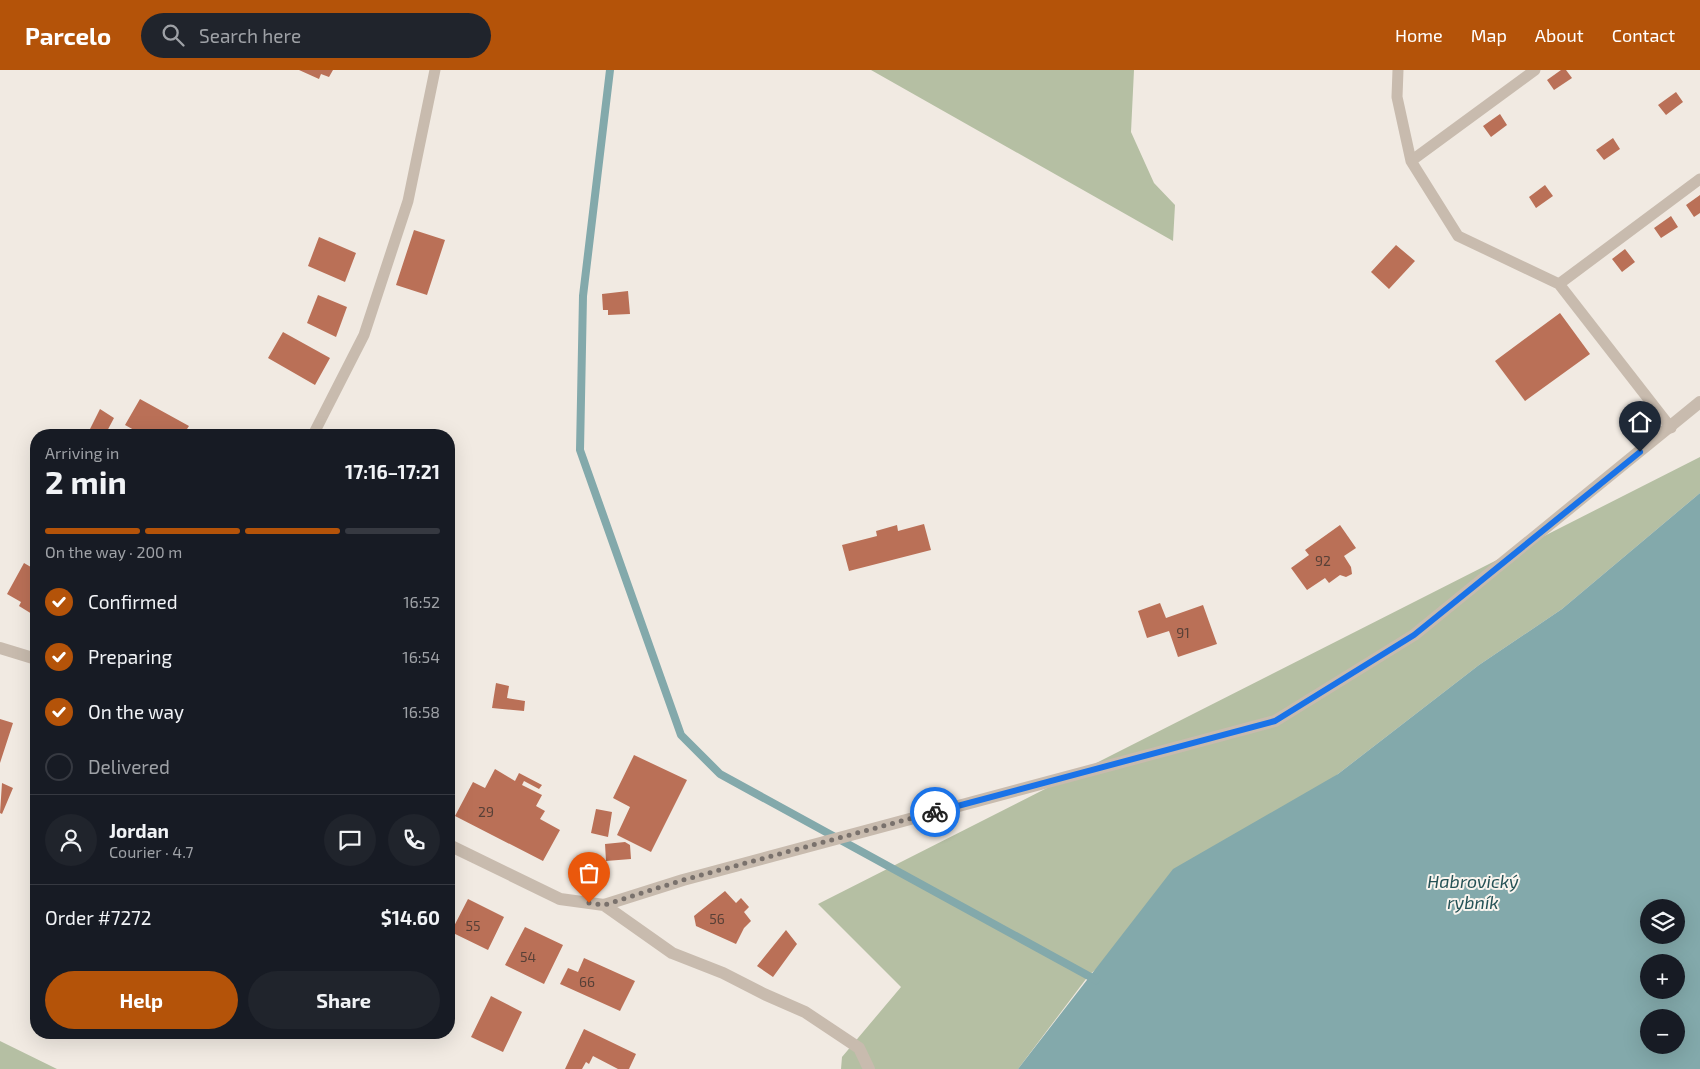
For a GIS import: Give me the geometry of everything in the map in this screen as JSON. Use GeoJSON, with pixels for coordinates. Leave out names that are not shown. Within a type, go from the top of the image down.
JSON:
{"type":"FeatureCollection","features":[{"type":"Feature","properties":{"kind":"street"},"geometry":{"type":"LineString","coordinates":[[455,848],[560,899],[604,905],[683,880],[1275,721],[1414,635],[1671,428],[1700,402]]}},
{"type":"Feature","properties":{"kind":"street"},"geometry":{"type":"LineString","coordinates":[[0,648],[30,657]]}},
{"type":"Feature","properties":{"kind":"street"},"geometry":{"type":"LineString","coordinates":[[604,905],[672,953],[723,973],[764,994],[806,1012],[859,1048],[869,1069]]}},
{"type":"Feature","properties":{"kind":"lane"},"geometry":{"type":"LineString","coordinates":[[316,429],[364,335],[408,201],[435,70]]}},
{"type":"Feature","properties":{"kind":"lane"},"geometry":{"type":"LineString","coordinates":[[1398,70],[1397,97],[1411,161],[1458,236],[1559,284],[1671,428]]}},
{"type":"Feature","properties":{"kind":"lane"},"geometry":{"type":"LineString","coordinates":[[1411,161],[1534,70]]}},
{"type":"Feature","properties":{"kind":"lane"},"geometry":{"type":"LineString","coordinates":[[1559,284],[1700,178]]}},
{"type":"Feature","properties":{"kind":"green space"},"geometry":{"type":"Polygon","coordinates":[[[871,70],[1134,70],[1131,132],[1154,183],[1175,205],[1173,241],[871,70]]]}},
{"type":"Feature","properties":{"kind":"green space"},"geometry":{"type":"Polygon","coordinates":[[[1700,457],[1700,493],[1562,609],[1479,665],[1338,774],[1089,975],[1018,1069],[841,1069],[842,1057],[901,987],[818,904],[1700,457]]]}},
{"type":"Feature","properties":{"kind":"green space"},"geometry":{"type":"Polygon","coordinates":[[[0,1041],[57,1069],[0,1069],[0,1041]]]}},
{"type":"Feature","properties":{"kind":"water","name":"Habrovický rybník"},"geometry":{"type":"Polygon","coordinates":[[[1700,493],[1700,1069],[1018,1069],[1173,869],[1338,774],[1479,665],[1562,609],[1700,493]]]}},
{"type":"Feature","properties":{"kind":"building"},"geometry":{"type":"Polygon","coordinates":[[[299,70],[333,70],[329,77],[321,74],[319,79],[299,70]]]}},
{"type":"Feature","properties":{"kind":"building"},"geometry":{"type":"Polygon","coordinates":[[[1561,70],[1566,70],[1572,78],[1554,90],[1547,80],[1561,70]]]}},
{"type":"Feature","properties":{"kind":"building"},"geometry":{"type":"Polygon","coordinates":[[[1676,92],[1683,102],[1666,115],[1658,105],[1676,92]]]}},
{"type":"Feature","properties":{"kind":"building"},"geometry":{"type":"Polygon","coordinates":[[[1500,114],[1507,125],[1491,137],[1483,126],[1500,114]]]}},
{"type":"Feature","properties":{"kind":"building"},"geometry":{"type":"Polygon","coordinates":[[[1613,138],[1620,149],[1604,160],[1596,150],[1613,138]]]}},
{"type":"Feature","properties":{"kind":"building"},"geometry":{"type":"Polygon","coordinates":[[[1545,185],[1553,196],[1536,208],[1529,197],[1545,185]]]}},
{"type":"Feature","properties":{"kind":"building"},"geometry":{"type":"Polygon","coordinates":[[[1700,195],[1700,213],[1694,217],[1686,205],[1700,195]]]}},
{"type":"Feature","properties":{"kind":"building"},"geometry":{"type":"Polygon","coordinates":[[[1671,216],[1678,227],[1661,238],[1654,228],[1671,216]]]}},
{"type":"Feature","properties":{"kind":"building"},"geometry":{"type":"Polygon","coordinates":[[[414,230],[445,240],[427,295],[396,285],[414,230]]]}},
{"type":"Feature","properties":{"kind":"building"},"geometry":{"type":"Polygon","coordinates":[[[319,237],[356,253],[345,282],[308,266],[319,237]]]}},
{"type":"Feature","properties":{"kind":"building"},"geometry":{"type":"Polygon","coordinates":[[[1396,245],[1415,261],[1389,289],[1371,272],[1396,245]]]}},
{"type":"Feature","properties":{"kind":"building"},"geometry":{"type":"Polygon","coordinates":[[[1625,249],[1635,262],[1622,272],[1612,259],[1625,249]]]}},
{"type":"Feature","properties":{"kind":"building"},"geometry":{"type":"Polygon","coordinates":[[[628,291],[630,314],[608,315],[608,310],[603,310],[602,294],[628,291]]]}},
{"type":"Feature","properties":{"kind":"building"},"geometry":{"type":"Polygon","coordinates":[[[318,295],[347,307],[336,337],[307,323],[318,295]]]}},
{"type":"Feature","properties":{"kind":"building"},"geometry":{"type":"Polygon","coordinates":[[[1560,313],[1590,354],[1525,401],[1495,361],[1560,313]]]}},
{"type":"Feature","properties":{"kind":"building"},"geometry":{"type":"Polygon","coordinates":[[[283,332],[330,358],[315,385],[268,358],[283,332]]]}},
{"type":"Feature","properties":{"kind":"building"},"geometry":{"type":"Polygon","coordinates":[[[140,399],[189,426],[187,429],[132,429],[125,425],[140,399]]]}},
{"type":"Feature","properties":{"kind":"building"},"geometry":{"type":"Polygon","coordinates":[[[100,409],[114,418],[108,429],[90,429],[100,409]]]}},
{"type":"Feature","properties":{"kind":"building"},"geometry":{"type":"Polygon","coordinates":[[[924,524],[931,550],[849,571],[842,545],[877,536],[876,531],[897,525],[898,531],[924,524]]]}},
{"type":"Feature","properties":{"kind":"building"},"geometry":{"type":"Polygon","coordinates":[[[1340,525],[1356,548],[1344,556],[1351,567],[1352,574],[1346,577],[1340,575],[1329,583],[1325,578],[1307,590],[1291,568],[1309,555],[1305,550],[1340,525]]]}},
{"type":"Feature","properties":{"kind":"building"},"geometry":{"type":"Polygon","coordinates":[[[24,563],[30,566],[30,613],[19,606],[21,602],[7,594],[24,563]]]}},
{"type":"Feature","properties":{"kind":"building"},"geometry":{"type":"Polygon","coordinates":[[[1160,603],[1166,618],[1203,605],[1217,644],[1178,657],[1169,631],[1147,638],[1138,611],[1160,603]]]}},
{"type":"Feature","properties":{"kind":"building"},"geometry":{"type":"Polygon","coordinates":[[[496,683],[509,686],[507,698],[525,701],[524,711],[492,708],[496,683]]]}},
{"type":"Feature","properties":{"kind":"building"},"geometry":{"type":"Polygon","coordinates":[[[0,719],[13,723],[0,763],[0,719]]]}},
{"type":"Feature","properties":{"kind":"building"},"geometry":{"type":"Polygon","coordinates":[[[634,755],[687,780],[651,852],[617,835],[630,807],[613,798],[634,755]]]}},
{"type":"Feature","properties":{"kind":"building"},"geometry":{"type":"Polygon","coordinates":[[[495,769],[515,781],[519,773],[542,785],[539,789],[524,781],[522,785],[542,795],[536,806],[545,811],[540,819],[560,830],[543,861],[455,816],[473,782],[485,788],[495,769]]]}},
{"type":"Feature","properties":{"kind":"building"},"geometry":{"type":"Polygon","coordinates":[[[2,783],[13,788],[2,814],[0,813],[2,783]]]}},
{"type":"Feature","properties":{"kind":"building"},"geometry":{"type":"Polygon","coordinates":[[[596,809],[612,812],[608,837],[591,833],[596,809]]]}},
{"type":"Feature","properties":{"kind":"building"},"geometry":{"type":"Polygon","coordinates":[[[625,842],[630,845],[631,859],[606,861],[605,844],[625,842]]]}},
{"type":"Feature","properties":{"kind":"building"},"geometry":{"type":"Polygon","coordinates":[[[725,891],[736,903],[741,898],[749,907],[744,912],[751,921],[744,928],[736,944],[696,926],[694,916],[725,891]]]}},
{"type":"Feature","properties":{"kind":"building"},"geometry":{"type":"Polygon","coordinates":[[[468,899],[504,917],[488,950],[455,934],[455,924],[468,899]]]}},
{"type":"Feature","properties":{"kind":"building"},"geometry":{"type":"Polygon","coordinates":[[[525,927],[563,945],[544,984],[505,965],[525,927]]]}},
{"type":"Feature","properties":{"kind":"building"},"geometry":{"type":"Polygon","coordinates":[[[786,930],[797,944],[773,977],[757,966],[786,930]]]}},
{"type":"Feature","properties":{"kind":"building"},"geometry":{"type":"Polygon","coordinates":[[[584,958],[635,981],[620,1011],[560,984],[568,968],[578,972],[584,958]]]}},
{"type":"Feature","properties":{"kind":"building"},"geometry":{"type":"Polygon","coordinates":[[[491,996],[522,1012],[503,1052],[471,1037],[491,996]]]}},
{"type":"Feature","properties":{"kind":"building"},"geometry":{"type":"Polygon","coordinates":[[[584,1029],[636,1054],[629,1069],[618,1069],[593,1056],[589,1064],[586,1062],[582,1069],[565,1069],[584,1029]]]}},
{"type":"Feature","properties":{"kind":"waterway"},"geometry":{"type":"LineString","coordinates":[[610,70],[583,296],[580,450],[681,735],[720,774],[1096,980]]}},
{"type":"Feature","properties":{"kind":"way so far"},"geometry":{"type":"LineString","coordinates":[[589,903],[604,905],[683,880],[935,812]]}},
{"type":"Feature","properties":{"kind":"route"},"geometry":{"type":"LineString","coordinates":[[935,812],[1275,721],[1414,635],[1640,452]]}}]}
